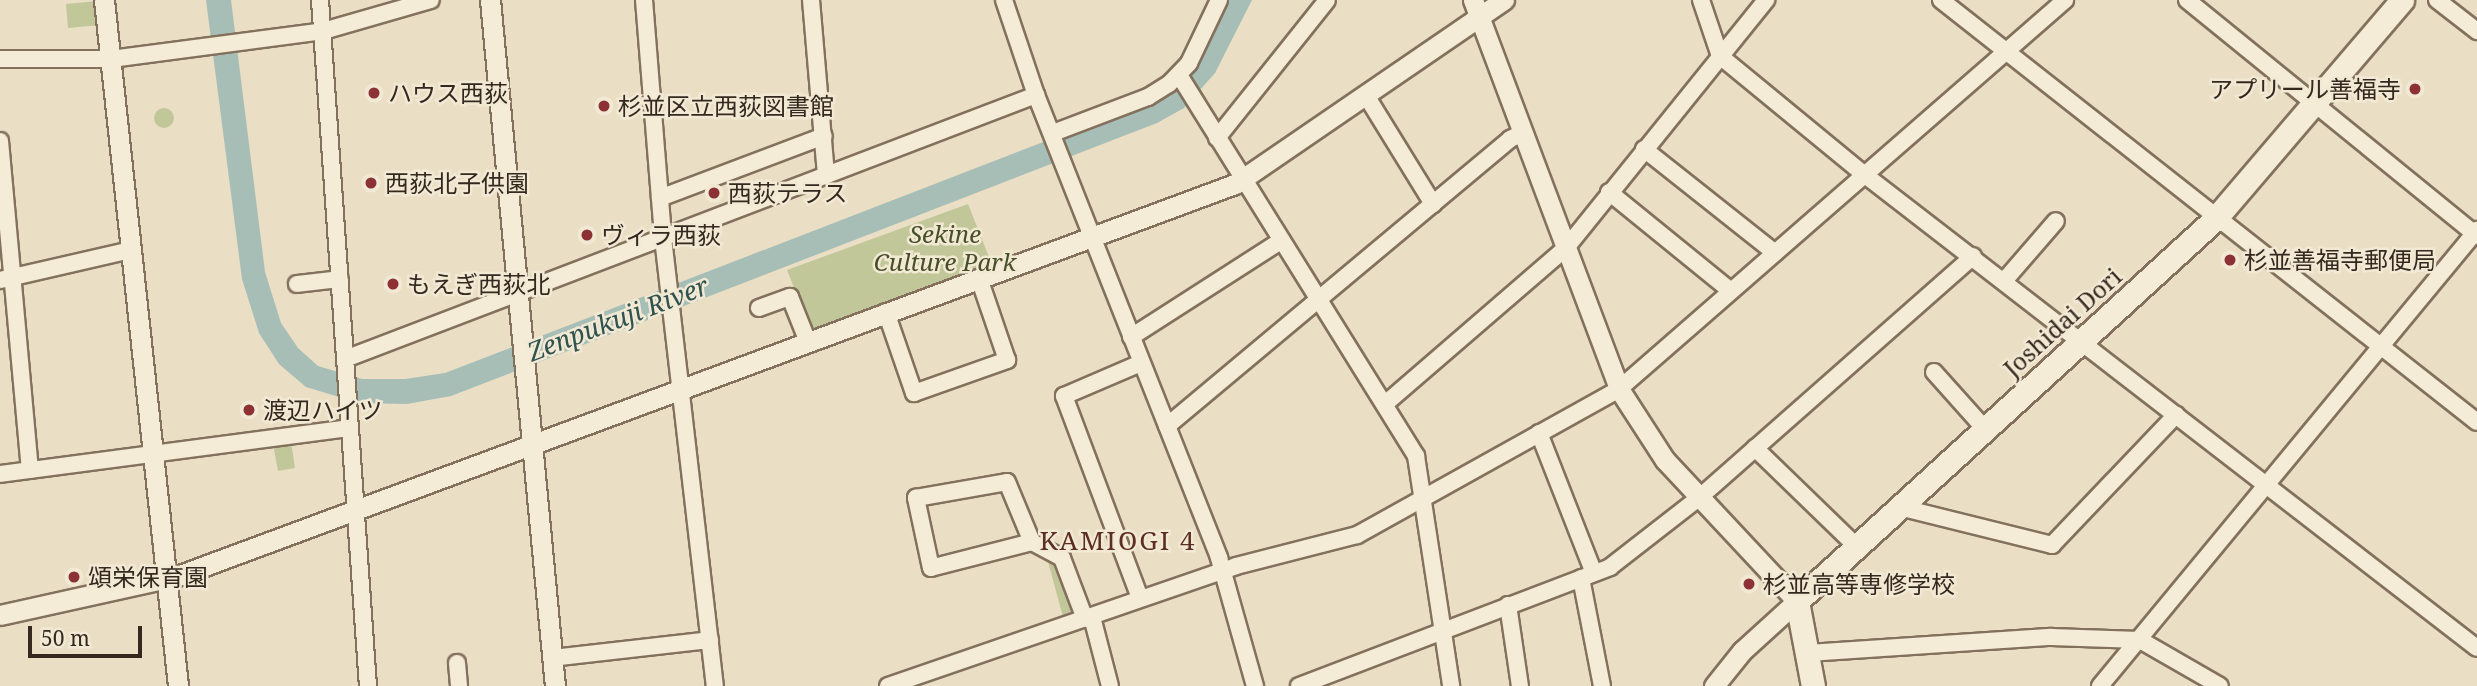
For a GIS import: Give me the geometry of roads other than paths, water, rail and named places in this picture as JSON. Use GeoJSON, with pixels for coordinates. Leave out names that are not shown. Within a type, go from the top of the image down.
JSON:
{"type":"FeatureCollection","features":[{"type":"Feature","properties":{"kind":"main road","name":"Joshidai Dori"},"geometry":{"type":"LineString","coordinates":[[1797,601],[2215,219],[2402,0]]}},
{"type":"Feature","properties":{"kind":"main road"},"geometry":{"type":"LineString","coordinates":[[1797,601],[1813,686]]}},
{"type":"Feature","properties":{"kind":"street"},"geometry":{"type":"LineString","coordinates":[[104,0],[178,686]]}},
{"type":"Feature","properties":{"kind":"street"},"geometry":{"type":"LineString","coordinates":[[320,0],[368,686]]}},
{"type":"Feature","properties":{"kind":"street"},"geometry":{"type":"LineString","coordinates":[[0,59],[111,59],[323,32],[431,0]]}},
{"type":"Feature","properties":{"kind":"street"},"geometry":{"type":"LineString","coordinates":[[490,0],[555,686]]}},
{"type":"Feature","properties":{"kind":"street"},"geometry":{"type":"LineString","coordinates":[[645,0],[663,238],[715,686]]}},
{"type":"Feature","properties":{"kind":"street"},"geometry":{"type":"LineString","coordinates":[[811,0],[826,175]]}},
{"type":"Feature","properties":{"kind":"street"},"geometry":{"type":"LineString","coordinates":[[1004,0],[1036,95],[1223,571],[1255,686]]}},
{"type":"Feature","properties":{"kind":"street"},"geometry":{"type":"LineString","coordinates":[[1054,136],[1148,97],[1180,77],[1219,0]]}},
{"type":"Feature","properties":{"kind":"street"},"geometry":{"type":"LineString","coordinates":[[1217,138],[1327,0]]}},
{"type":"Feature","properties":{"kind":"street"},"geometry":{"type":"LineString","coordinates":[[0,615],[167,579],[1245,180],[1367,97],[1477,9],[1504,0]]}},
{"type":"Feature","properties":{"kind":"street"},"geometry":{"type":"LineString","coordinates":[[1701,0],[1720,56],[1865,174],[2477,648]]}},
{"type":"Feature","properties":{"kind":"street"},"geometry":{"type":"LineString","coordinates":[[1385,404],[1566,248],[1766,0]]}},
{"type":"Feature","properties":{"kind":"street"},"geometry":{"type":"LineString","coordinates":[[1941,0],[2215,219],[2477,422]]}},
{"type":"Feature","properties":{"kind":"street"},"geometry":{"type":"LineString","coordinates":[[888,686],[1223,571],[1357,535],[1619,389],[1865,174],[2008,54],[2066,0]]}},
{"type":"Feature","properties":{"kind":"street"},"geometry":{"type":"LineString","coordinates":[[2100,686],[2476,233],[2313,105],[2187,0]]}},
{"type":"Feature","properties":{"kind":"street"},"geometry":{"type":"LineString","coordinates":[[2437,0],[2477,31]]}},
{"type":"Feature","properties":{"kind":"street"},"geometry":{"type":"LineString","coordinates":[[1477,9],[1619,389],[1665,460],[1797,601],[1742,651],[1714,686]]}},
{"type":"Feature","properties":{"kind":"street"},"geometry":{"type":"LineString","coordinates":[[1180,77],[1416,456],[1451,686]]}},
{"type":"Feature","properties":{"kind":"street"},"geometry":{"type":"LineString","coordinates":[[345,359],[1036,95]]}},
{"type":"Feature","properties":{"kind":"street"},"geometry":{"type":"LineString","coordinates":[[1367,97],[1433,204]]}},
{"type":"Feature","properties":{"kind":"street"},"geometry":{"type":"LineString","coordinates":[[1167,426],[1433,204],[1523,133]]}},
{"type":"Feature","properties":{"kind":"street"},"geometry":{"type":"LineString","coordinates":[[660,198],[824,136]]}},
{"type":"Feature","properties":{"kind":"street"},"geometry":{"type":"LineString","coordinates":[[0,141],[6,279],[30,470]]}},
{"type":"Feature","properties":{"kind":"street"},"geometry":{"type":"LineString","coordinates":[[1644,149],[1774,253]]}},
{"type":"Feature","properties":{"kind":"street"},"geometry":{"type":"LineString","coordinates":[[1609,192],[1731,291]]}},
{"type":"Feature","properties":{"kind":"street"},"geometry":{"type":"LineString","coordinates":[[2004,281],[2056,221]]}},
{"type":"Feature","properties":{"kind":"street"},"geometry":{"type":"LineString","coordinates":[[1132,337],[1282,240]]}},
{"type":"Feature","properties":{"kind":"street"},"geometry":{"type":"LineString","coordinates":[[6,279],[131,250]]}},
{"type":"Feature","properties":{"kind":"street"},"geometry":{"type":"LineString","coordinates":[[1299,686],[1588,575],[1647,541],[1973,256]]}},
{"type":"Feature","properties":{"kind":"street"},"geometry":{"type":"LineString","coordinates":[[886,312],[914,393],[1007,360],[979,278]]}},
{"type":"Feature","properties":{"kind":"street"},"geometry":{"type":"LineString","coordinates":[[297,284],[340,279]]}},
{"type":"Feature","properties":{"kind":"street"},"geometry":{"type":"LineString","coordinates":[[759,308],[790,297],[808,342]]}},
{"type":"Feature","properties":{"kind":"street"},"geometry":{"type":"LineString","coordinates":[[1140,598],[1064,396],[1141,363]]}},
{"type":"Feature","properties":{"kind":"street"},"geometry":{"type":"LineString","coordinates":[[1934,372],[1984,428]]}},
{"type":"Feature","properties":{"kind":"street"},"geometry":{"type":"LineString","coordinates":[[1899,507],[2052,545],[2176,415]]}},
{"type":"Feature","properties":{"kind":"street"},"geometry":{"type":"LineString","coordinates":[[0,474],[348,428]]}},
{"type":"Feature","properties":{"kind":"street"},"geometry":{"type":"LineString","coordinates":[[1539,433],[1588,575],[1602,686]]}},
{"type":"Feature","properties":{"kind":"street"},"geometry":{"type":"LineString","coordinates":[[1755,448],[1856,546]]}},
{"type":"Feature","properties":{"kind":"street"},"geometry":{"type":"LineString","coordinates":[[1032,542],[931,568],[916,498],[1007,482],[1032,542],[1062,558],[1088,618],[1110,686]]}},
{"type":"Feature","properties":{"kind":"street"},"geometry":{"type":"LineString","coordinates":[[1508,606],[1520,686]]}},
{"type":"Feature","properties":{"kind":"street"},"geometry":{"type":"LineString","coordinates":[[1808,653],[2051,637],[2140,640],[2220,686]]}},
{"type":"Feature","properties":{"kind":"street"},"geometry":{"type":"LineString","coordinates":[[552,658],[710,640]]}},
{"type":"Feature","properties":{"kind":"street"},"geometry":{"type":"LineString","coordinates":[[457,663],[459,686]]}},
{"type":"Feature","properties":{"kind":"water","name":"Zenpukuji River"},"geometry":{"type":"Polygon","coordinates":[[[206,0],[231,0],[265,272],[281,323],[298,348],[318,366],[362,379],[405,379],[445,373],[1147,102],[1169,89],[1225,0],[1252,0],[1215,73],[1184,108],[1157,123],[451,396],[407,404],[359,403],[306,387],[279,364],[259,333],[242,279],[206,0]]]}},
{"type":"Feature","properties":{"kind":"place","name":"アプリール善福寺"},"geometry":{"type":"Point","coordinates":[2415,89]}},
{"type":"Feature","properties":{"kind":"place","name":"ハウス西荻"},"geometry":{"type":"Point","coordinates":[374,93]}},
{"type":"Feature","properties":{"kind":"place","name":"杉並区立西荻図書館"},"geometry":{"type":"Point","coordinates":[604,106]}},
{"type":"Feature","properties":{"kind":"place","name":"西荻北子供園"},"geometry":{"type":"Point","coordinates":[371,183]}},
{"type":"Feature","properties":{"kind":"place","name":"西荻テラス"},"geometry":{"type":"Point","coordinates":[714,193]}},
{"type":"Feature","properties":{"kind":"place","name":"ヴィラ西荻"},"geometry":{"type":"Point","coordinates":[587,235]}},
{"type":"Feature","properties":{"kind":"place","name":"杉並善福寺郵便局"},"geometry":{"type":"Point","coordinates":[2230,260]}},
{"type":"Feature","properties":{"kind":"place","name":"もえぎ西荻北"},"geometry":{"type":"Point","coordinates":[393,284]}},
{"type":"Feature","properties":{"kind":"place","name":"渡辺ハイツ"},"geometry":{"type":"Point","coordinates":[249,410]}},
{"type":"Feature","properties":{"kind":"place","name":"頌栄保育園"},"geometry":{"type":"Point","coordinates":[74,577]}},
{"type":"Feature","properties":{"kind":"place","name":"杉並高等専修学校"},"geometry":{"type":"Point","coordinates":[1749,584]}},
{"type":"Feature","properties":{"kind":"district","name":"KAMIOGI 4"},"geometry":{"type":"Point","coordinates":[1118,541]}},
{"type":"Feature","properties":{"kind":"park label","name":"Sekine Culture Park"},"geometry":{"type":"Point","coordinates":[945,248]}}]}
